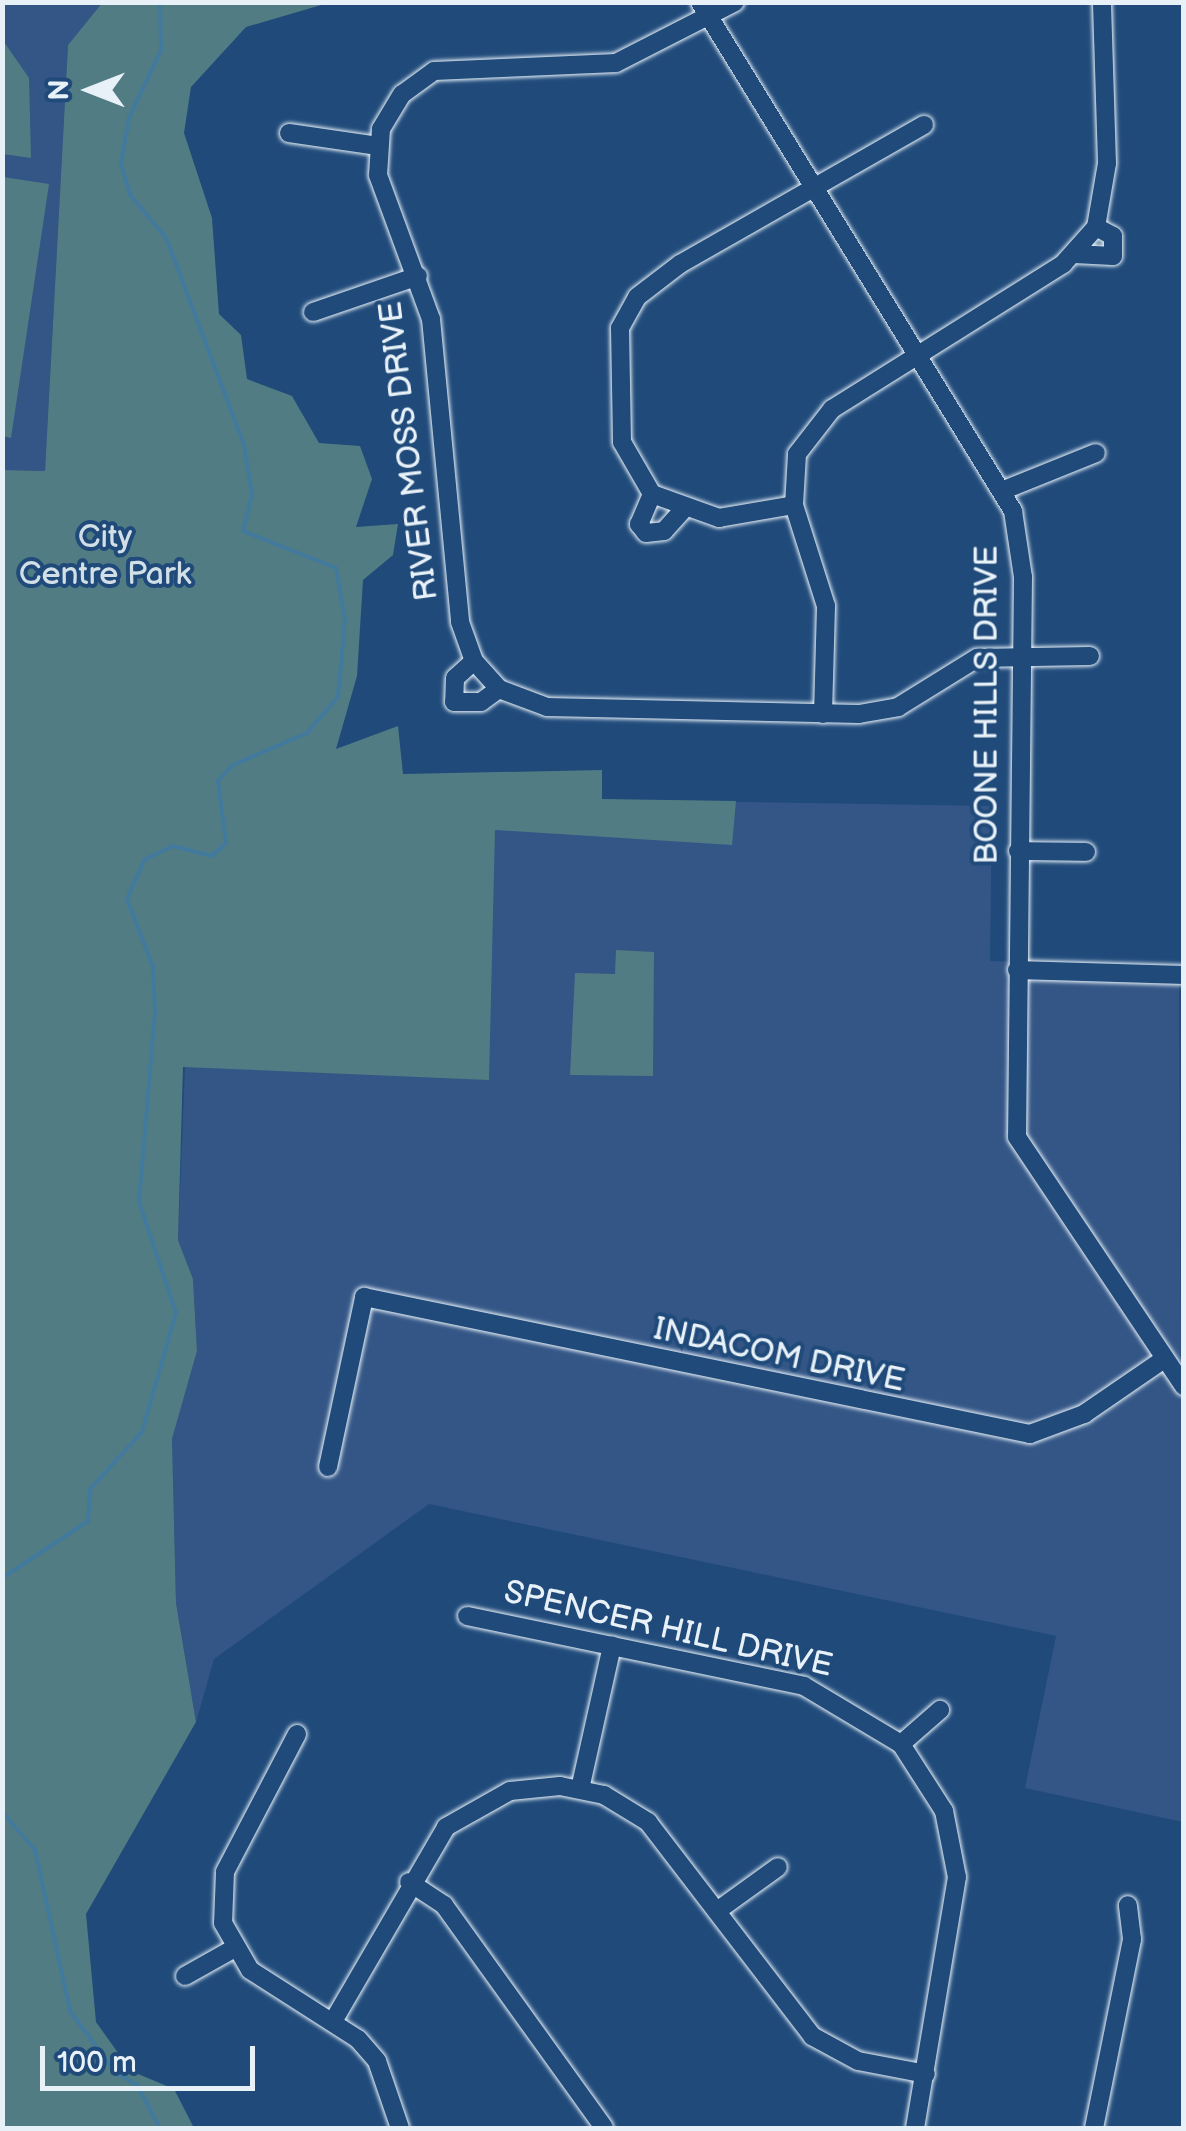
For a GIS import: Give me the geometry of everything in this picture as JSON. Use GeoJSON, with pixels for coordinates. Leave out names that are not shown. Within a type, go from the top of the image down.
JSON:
{"type":"FeatureCollection","features":[{"type":"Feature","properties":{"kind":"street"},"geometry":{"type":"LineString","coordinates":[[289,132],[378,146],[402,94],[434,71],[472,63],[597,67],[704,11],[735,2]]}},
{"type":"Feature","properties":{"kind":"street"},"geometry":{"type":"LineString","coordinates":[[824,714],[826,606],[794,505],[797,454],[817,422],[1074,254],[1096,227],[1107,163],[1102,2]]}},
{"type":"Feature","properties":{"kind":"street","name":"BOONE HILLS DRIVE"},"geometry":{"type":"LineString","coordinates":[[704,11],[1004,490],[1022,555],[1017,1137],[1184,1386]]}},
{"type":"Feature","properties":{"kind":"street"},"geometry":{"type":"LineString","coordinates":[[794,505],[719,518],[683,510],[652,494],[622,442],[615,348],[627,312],[650,284],[813,180],[924,124]]}},
{"type":"Feature","properties":{"kind":"street","name":"RIVER MOSS DRIVE"},"geometry":{"type":"LineString","coordinates":[[378,146],[383,196],[418,276],[431,319],[460,622],[474,661],[499,689],[547,708],[824,714],[898,706],[963,662],[1022,655],[1090,656]]}},
{"type":"Feature","properties":{"kind":"street"},"geometry":{"type":"LineString","coordinates":[[1074,254],[1114,256],[1114,236],[1096,227]]}},
{"type":"Feature","properties":{"kind":"street"},"geometry":{"type":"LineString","coordinates":[[313,312],[418,276]]}},
{"type":"Feature","properties":{"kind":"street"},"geometry":{"type":"LineString","coordinates":[[1004,490],[1096,453]]}},
{"type":"Feature","properties":{"kind":"street"},"geometry":{"type":"LineString","coordinates":[[652,494],[639,524],[646,534],[664,531],[683,510]]}},
{"type":"Feature","properties":{"kind":"street"},"geometry":{"type":"LineString","coordinates":[[474,661],[455,678],[454,702],[481,702],[499,689]]}},
{"type":"Feature","properties":{"kind":"street"},"geometry":{"type":"LineString","coordinates":[[1018,851],[1086,852]]}},
{"type":"Feature","properties":{"kind":"street"},"geometry":{"type":"LineString","coordinates":[[1017,970],[1184,974]]}},
{"type":"Feature","properties":{"kind":"street","name":"INDACOM DRIVE"},"geometry":{"type":"LineString","coordinates":[[328,1467],[364,1297],[1030,1434],[1084,1414],[1164,1358]]}},
{"type":"Feature","properties":{"kind":"street","name":"SPENCER HILL DRIVE"},"geometry":{"type":"LineString","coordinates":[[467,1616],[804,1686],[901,1744],[944,1811],[957,1878],[915,2128]]}},
{"type":"Feature","properties":{"kind":"street"},"geometry":{"type":"LineString","coordinates":[[580,1789],[612,1646]]}},
{"type":"Feature","properties":{"kind":"street"},"geometry":{"type":"LineString","coordinates":[[901,1744],[940,1710]]}},
{"type":"Feature","properties":{"kind":"street"},"geometry":{"type":"LineString","coordinates":[[298,1734],[224,1872],[219,1898],[233,1949],[268,1984],[335,2018],[377,2062],[400,2128]]}},
{"type":"Feature","properties":{"kind":"street"},"geometry":{"type":"LineString","coordinates":[[335,2018],[409,1882],[446,1828],[477,1806],[521,1789],[580,1789],[648,1822],[812,2036],[858,2061],[926,2074]]}},
{"type":"Feature","properties":{"kind":"street"},"geometry":{"type":"LineString","coordinates":[[718,1910],[778,1867]]}},
{"type":"Feature","properties":{"kind":"street"},"geometry":{"type":"LineString","coordinates":[[409,1882],[444,1905],[604,2128]]}},
{"type":"Feature","properties":{"kind":"street"},"geometry":{"type":"LineString","coordinates":[[1094,2128],[1132,1939],[1128,1905]]}},
{"type":"Feature","properties":{"kind":"street"},"geometry":{"type":"LineString","coordinates":[[185,1976],[233,1949]]}},
{"type":"Feature","properties":{"kind":"shaded area"},"geometry":{"type":"Polygon","coordinates":[[[3,3],[102,3],[68,45],[45,471],[3,470],[3,3]]]}},
{"type":"Feature","properties":{"kind":"shaded area"},"geometry":{"type":"Polygon","coordinates":[[[196,793],[992,806],[990,961],[1179,966],[1183,1822],[1025,1788],[1056,1636],[429,1504],[214,1659],[196,1722],[176,1603],[172,1439],[197,1351],[193,1279],[178,1240],[196,793]]]}},
{"type":"Feature","properties":{"kind":"green space","name":"City Centre Park"},"geometry":{"type":"Polygon","coordinates":[[[102,3],[328,3],[246,27],[191,87],[184,133],[212,218],[219,314],[241,335],[247,379],[292,396],[319,443],[360,446],[372,479],[356,527],[398,524],[393,555],[363,580],[357,676],[336,749],[398,726],[403,774],[602,770],[602,799],[736,801],[732,845],[495,830],[489,1080],[183,1067],[178,1240],[193,1279],[197,1351],[172,1439],[176,1603],[196,1722],[86,1914],[96,2022],[131,2071],[174,2089],[194,2128],[3,2128],[2,470],[45,471],[68,45],[102,3]]]}},
{"type":"Feature","properties":{"kind":"green space"},"geometry":{"type":"Polygon","coordinates":[[[2,39],[29,78],[31,158],[3,154],[2,39]]]}},
{"type":"Feature","properties":{"kind":"green space"},"geometry":{"type":"Polygon","coordinates":[[[3,177],[49,184],[11,438],[2,436],[3,177]]]}},
{"type":"Feature","properties":{"kind":"green space"},"geometry":{"type":"Polygon","coordinates":[[[616,950],[654,952],[653,1076],[570,1075],[575,973],[615,974],[616,950]]]}},
{"type":"Feature","properties":{"kind":"waterway"},"geometry":{"type":"LineString","coordinates":[[2,1578],[88,1521],[90,1489],[142,1432],[176,1313],[139,1202],[155,1011],[153,967],[127,899],[144,860],[173,846],[212,856],[226,843],[218,781],[233,765],[307,733],[338,697],[345,619],[336,568],[243,531],[252,494],[244,445],[166,238],[130,195],[121,163],[129,118],[161,50],[160,2]]}},
{"type":"Feature","properties":{"kind":"waterway"},"geometry":{"type":"LineString","coordinates":[[2,1812],[35,1850],[70,2011],[115,2072],[137,2085],[160,2128]]}}]}
